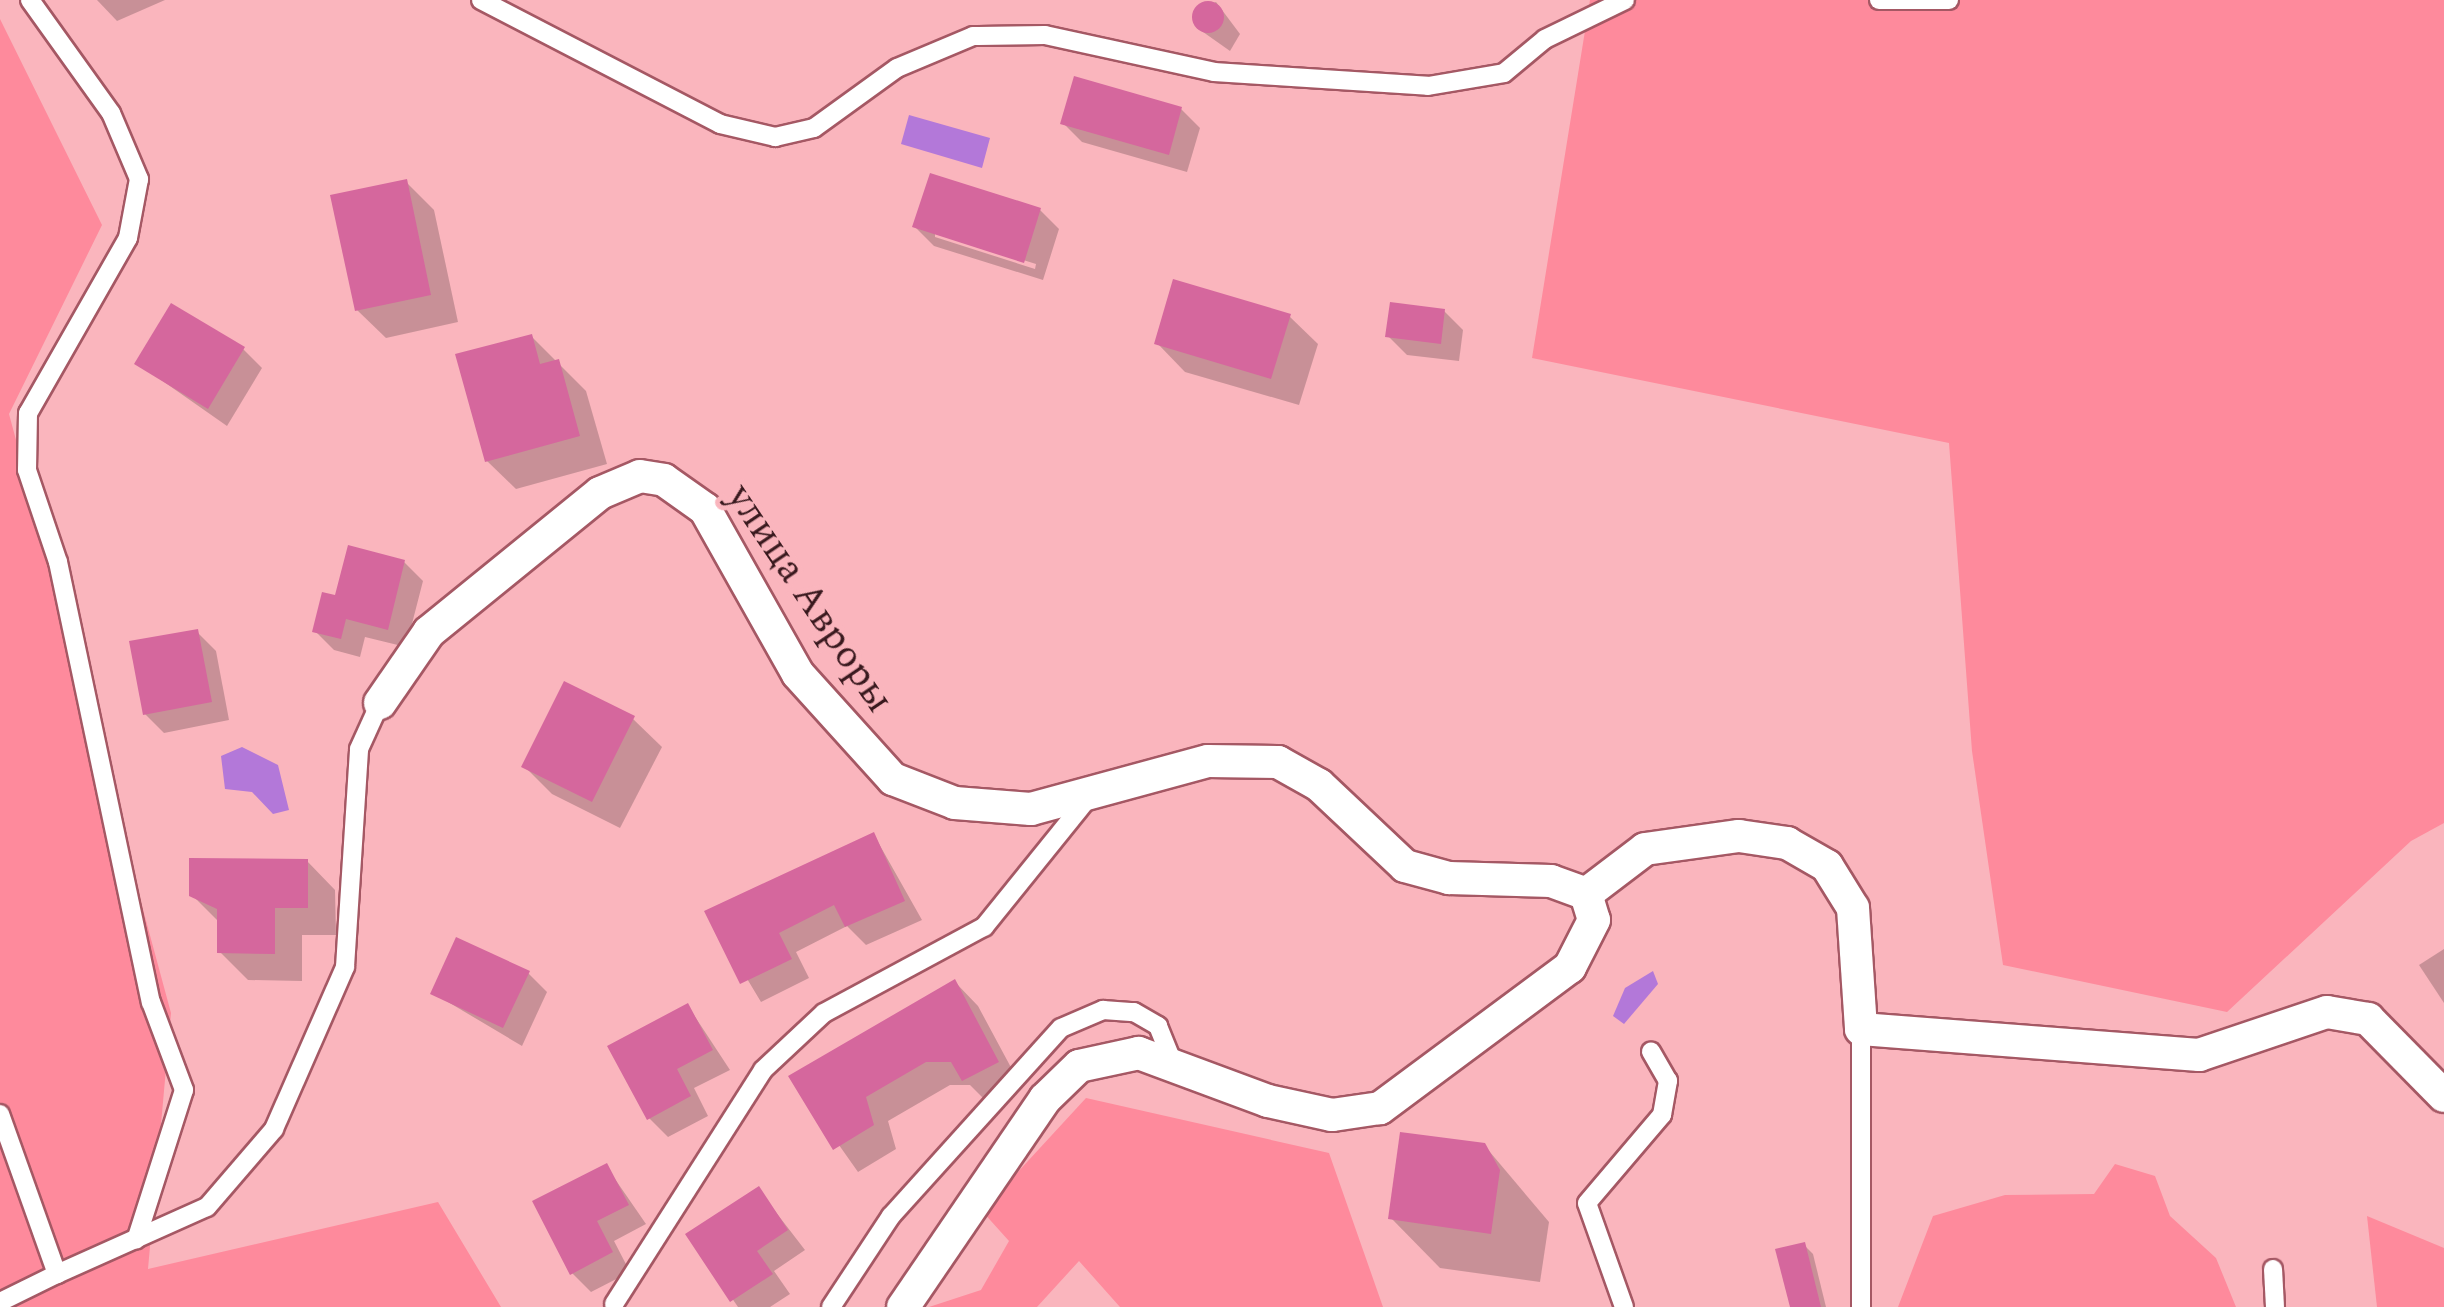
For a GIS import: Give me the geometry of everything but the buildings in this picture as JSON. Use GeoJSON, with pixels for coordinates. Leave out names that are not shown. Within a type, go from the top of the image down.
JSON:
{"type":"FeatureCollection","features":[{"type":"Feature","properties":{"kind":"street","name":"улица Авроры"},"geometry":{"type":"LineString","coordinates":[[380,703],[428,632],[600,494],[640,476],[664,480],[704,509],[798,674],[893,779],[955,803],[1031,809],[1088,798],[1208,761],[1278,762],[1319,786],[1405,866],[1449,878],[1551,881],[1586,894]]}},
{"type":"Feature","properties":{"kind":"street"},"geometry":{"type":"LineString","coordinates":[[903,1307],[1045,1100],[1079,1066],[1111,1053],[1172,1063],[1216,1087],[1332,1115],[1380,1108],[1570,967],[1594,920],[1586,894],[1646,849],[1739,836],[1787,844],[1827,866],[1853,908],[1861,1030],[2198,1055],[2328,1012],[2368,1020],[2444,1096]]}},
{"type":"Feature","properties":{"kind":"lane"},"geometry":{"type":"LineString","coordinates":[[30,0],[111,113],[139,179],[128,238],[28,413],[27,470],[58,562],[151,1002],[184,1090],[136,1240]]}},
{"type":"Feature","properties":{"kind":"lane"},"geometry":{"type":"LineString","coordinates":[[480,0],[720,124],[774,137],[814,128],[897,68],[973,36],[1044,35],[1214,72],[1428,86],[1504,73],[1545,39],[1625,0]]}},
{"type":"Feature","properties":{"kind":"lane"},"geometry":{"type":"LineString","coordinates":[[1879,0],[1948,0]]}},
{"type":"Feature","properties":{"kind":"lane"},"geometry":{"type":"LineString","coordinates":[[0,1302],[207,1207],[274,1129],[345,968],[357,886],[359,749],[380,703]]}},
{"type":"Feature","properties":{"kind":"lane"},"geometry":{"type":"LineString","coordinates":[[614,1304],[763,1070],[824,1014],[984,927],[1088,798]]}},
{"type":"Feature","properties":{"kind":"lane"},"geometry":{"type":"LineString","coordinates":[[831,1307],[891,1216],[1061,1028],[1103,1010],[1134,1012],[1158,1026],[1172,1063]]}},
{"type":"Feature","properties":{"kind":"lane"},"geometry":{"type":"LineString","coordinates":[[1861,1030],[1861,1307]]}},
{"type":"Feature","properties":{"kind":"lane"},"geometry":{"type":"LineString","coordinates":[[1624,1307],[1587,1202],[1662,1116],[1668,1081],[1650,1052]]}},
{"type":"Feature","properties":{"kind":"lane"},"geometry":{"type":"LineString","coordinates":[[0,1114],[57,1274]]}},
{"type":"Feature","properties":{"kind":"lane"},"geometry":{"type":"LineString","coordinates":[[2273,1269],[2275,1307]]}},
{"type":"Feature","properties":{"kind":"shaded area"},"geometry":{"type":"Polygon","coordinates":[[[1590,0],[2444,0],[2444,823],[2411,841],[2227,1012],[2003,965],[1972,751],[1949,443],[1532,358],[1590,0]]]}},
{"type":"Feature","properties":{"kind":"shaded area"},"geometry":{"type":"Polygon","coordinates":[[[0,19],[102,225],[9,414],[171,1013],[148,1269],[438,1202],[501,1307],[0,1307],[0,19]]]}},
{"type":"Feature","properties":{"kind":"shaded area"},"geometry":{"type":"Polygon","coordinates":[[[909,115],[990,138],[982,168],[901,144],[909,115]]]}},
{"type":"Feature","properties":{"kind":"shaded area"},"geometry":{"type":"Polygon","coordinates":[[[242,747],[278,765],[289,810],[273,814],[252,792],[225,789],[221,756],[242,747]]]}},
{"type":"Feature","properties":{"kind":"shaded area"},"geometry":{"type":"Polygon","coordinates":[[[1653,971],[1658,984],[1624,1024],[1613,1016],[1625,988],[1653,971]]]}},
{"type":"Feature","properties":{"kind":"shaded area"},"geometry":{"type":"Polygon","coordinates":[[[1086,1098],[1329,1153],[1383,1307],[1120,1307],[1079,1261],[1037,1307],[929,1307],[981,1290],[1009,1241],[982,1211],[1086,1098]]]}},
{"type":"Feature","properties":{"kind":"shaded area"},"geometry":{"type":"Polygon","coordinates":[[[2115,1164],[2155,1176],[2170,1216],[2216,1258],[2236,1307],[1898,1307],[1933,1216],[2005,1195],[2094,1194],[2115,1164]]]}},
{"type":"Feature","properties":{"kind":"shaded area"},"geometry":{"type":"Polygon","coordinates":[[[2367,1216],[2444,1248],[2444,1307],[2377,1307],[2367,1216]]]}}]}
